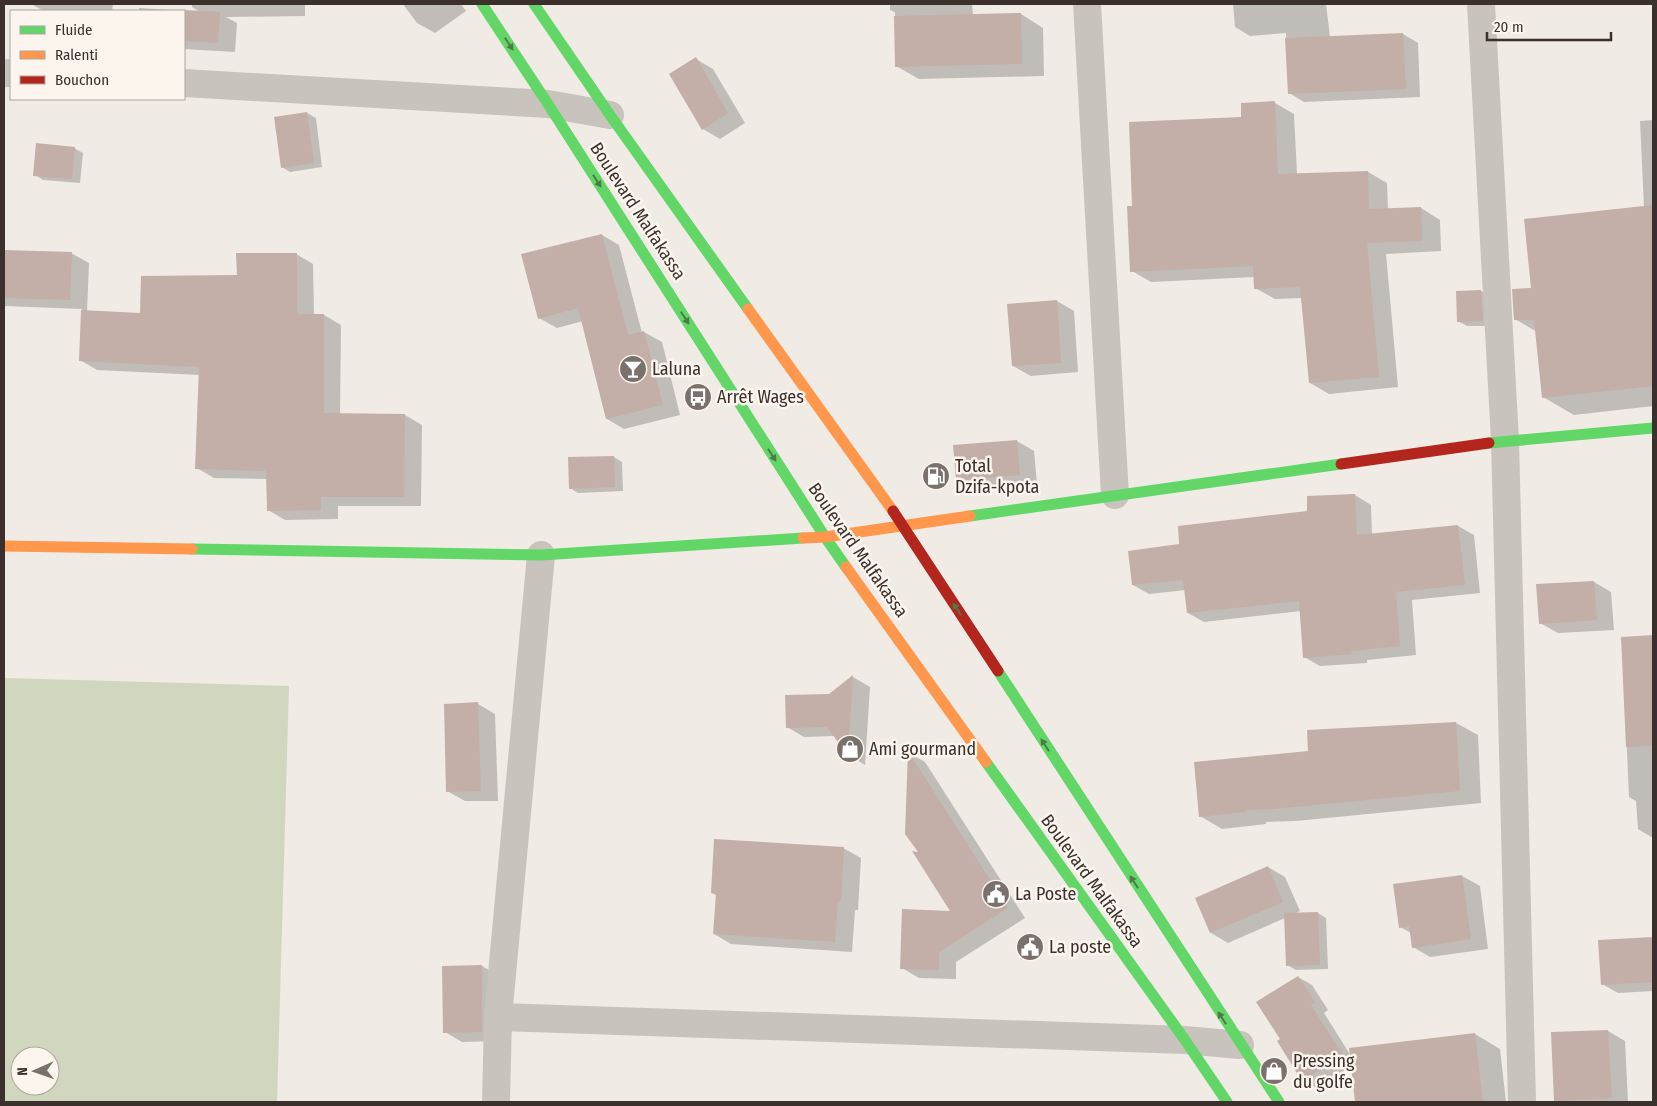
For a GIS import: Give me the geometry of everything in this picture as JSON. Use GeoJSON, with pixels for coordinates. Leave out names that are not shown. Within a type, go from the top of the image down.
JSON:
{"type":"FeatureCollection","features":[{"type":"Feature","properties":{"kind":"main road","name":"Boulevard Malfakassa"},"geometry":{"type":"LineString","coordinates":[[482,4],[825,537],[1227,1102]]}},
{"type":"Feature","properties":{"kind":"main road","name":"Boulevard Malfakassa"},"geometry":{"type":"LineString","coordinates":[[534,4],[610,115],[903,526],[1240,1045],[1279,1102]]}},
{"type":"Feature","properties":{"kind":"main road"},"geometry":{"type":"LineString","coordinates":[[4,546],[541,555],[825,537],[1505,441],[1653,428]]}},
{"type":"Feature","properties":{"kind":"street"},"geometry":{"type":"LineString","coordinates":[[1087,4],[1115,495]]}},
{"type":"Feature","properties":{"kind":"street"},"geometry":{"type":"LineString","coordinates":[[1481,4],[1505,441],[1522,1102]]}},
{"type":"Feature","properties":{"kind":"street"},"geometry":{"type":"LineString","coordinates":[[185,83],[548,104],[610,115]]}},
{"type":"Feature","properties":{"kind":"street"},"geometry":{"type":"LineString","coordinates":[[496,1102],[498,1017],[541,555]]}},
{"type":"Feature","properties":{"kind":"street"},"geometry":{"type":"LineString","coordinates":[[498,1017],[1184,1040],[1240,1045]]}},
{"type":"Feature","properties":{"kind":"green space"},"geometry":{"type":"Polygon","coordinates":[[[4,678],[289,686],[277,1102],[4,1102],[4,678]]]}},
{"type":"Feature","properties":{"kind":"building"},"geometry":{"type":"Polygon","coordinates":[[[185,10],[220,12],[218,43],[185,41],[185,10]]]}},
{"type":"Feature","properties":{"kind":"building"},"geometry":{"type":"Polygon","coordinates":[[[1021,13],[1022,64],[895,67],[894,16],[1021,13]]]}},
{"type":"Feature","properties":{"kind":"building"},"geometry":{"type":"Polygon","coordinates":[[[1403,33],[1406,89],[1288,94],[1285,38],[1403,33]]]}},
{"type":"Feature","properties":{"kind":"building"},"geometry":{"type":"Polygon","coordinates":[[[696,57],[728,113],[702,130],[669,74],[696,57]]]}},
{"type":"Feature","properties":{"kind":"building"},"geometry":{"type":"Polygon","coordinates":[[[1275,101],[1278,174],[1368,171],[1369,209],[1421,207],[1422,241],[1367,243],[1379,377],[1309,383],[1300,287],[1254,289],[1253,266],[1130,272],[1127,206],[1132,206],[1129,122],[1241,117],[1241,103],[1275,101]]]}},
{"type":"Feature","properties":{"kind":"building"},"geometry":{"type":"Polygon","coordinates":[[[307,112],[314,163],[281,168],[274,117],[307,112]]]}},
{"type":"Feature","properties":{"kind":"building"},"geometry":{"type":"Polygon","coordinates":[[[36,143],[75,147],[72,179],[33,176],[36,143]]]}},
{"type":"Feature","properties":{"kind":"building"},"geometry":{"type":"Polygon","coordinates":[[[1653,205],[1653,386],[1542,398],[1534,320],[1514,320],[1512,289],[1531,288],[1524,219],[1653,205]]]}},
{"type":"Feature","properties":{"kind":"building"},"geometry":{"type":"Polygon","coordinates":[[[602,234],[628,335],[644,331],[663,405],[606,419],[578,308],[538,319],[521,254],[602,234]]]}},
{"type":"Feature","properties":{"kind":"building"},"geometry":{"type":"Polygon","coordinates":[[[4,250],[72,252],[70,300],[4,298],[4,250]]]}},
{"type":"Feature","properties":{"kind":"building"},"geometry":{"type":"Polygon","coordinates":[[[236,253],[297,253],[297,314],[324,314],[324,413],[405,414],[404,497],[321,497],[321,510],[267,511],[266,471],[195,469],[199,367],[79,361],[81,310],[140,313],[141,276],[237,275],[236,253]]]}},
{"type":"Feature","properties":{"kind":"building"},"geometry":{"type":"Polygon","coordinates":[[[1481,290],[1483,321],[1457,322],[1456,291],[1481,290]]]}},
{"type":"Feature","properties":{"kind":"building"},"geometry":{"type":"Polygon","coordinates":[[[1057,300],[1061,363],[1012,366],[1007,304],[1057,300]]]}},
{"type":"Feature","properties":{"kind":"building"},"geometry":{"type":"Polygon","coordinates":[[[1017,440],[1020,475],[956,480],[953,445],[1017,440]]]}},
{"type":"Feature","properties":{"kind":"building"},"geometry":{"type":"Polygon","coordinates":[[[614,456],[615,487],[569,489],[568,457],[614,456]]]}},
{"type":"Feature","properties":{"kind":"building"},"geometry":{"type":"Polygon","coordinates":[[[1355,494],[1357,535],[1458,525],[1465,585],[1396,592],[1400,646],[1351,651],[1352,654],[1303,658],[1299,601],[1187,613],[1183,580],[1132,585],[1128,551],[1179,544],[1178,526],[1307,511],[1307,496],[1355,494]]]}},
{"type":"Feature","properties":{"kind":"building"},"geometry":{"type":"Polygon","coordinates":[[[1594,581],[1597,620],[1539,624],[1536,584],[1594,581]]]}},
{"type":"Feature","properties":{"kind":"building"},"geometry":{"type":"Polygon","coordinates":[[[1653,635],[1653,746],[1626,747],[1621,637],[1653,635]]]}},
{"type":"Feature","properties":{"kind":"building"},"geometry":{"type":"Polygon","coordinates":[[[853,675],[848,756],[827,727],[786,728],[785,695],[829,694],[853,675]]]}},
{"type":"Feature","properties":{"kind":"building"},"geometry":{"type":"Polygon","coordinates":[[[478,702],[481,791],[446,792],[444,704],[478,702]]]}},
{"type":"Feature","properties":{"kind":"building"},"geometry":{"type":"Polygon","coordinates":[[[1456,722],[1460,791],[1274,809],[1245,810],[1246,812],[1199,817],[1194,762],[1308,751],[1307,730],[1456,722]]]}},
{"type":"Feature","properties":{"kind":"building"},"geometry":{"type":"Polygon","coordinates":[[[908,751],[1008,908],[939,952],[939,970],[900,969],[902,909],[950,911],[912,851],[918,852],[905,834],[908,751]]]}},
{"type":"Feature","properties":{"kind":"building"},"geometry":{"type":"Polygon","coordinates":[[[714,839],[844,847],[841,901],[838,901],[835,942],[713,934],[716,894],[711,893],[714,839]]]}},
{"type":"Feature","properties":{"kind":"building"},"geometry":{"type":"Polygon","coordinates":[[[1268,866],[1283,902],[1210,933],[1195,898],[1268,866]]]}},
{"type":"Feature","properties":{"kind":"building"},"geometry":{"type":"Polygon","coordinates":[[[1462,875],[1471,939],[1412,948],[1409,926],[1399,928],[1393,884],[1462,875]]]}},
{"type":"Feature","properties":{"kind":"building"},"geometry":{"type":"Polygon","coordinates":[[[1318,912],[1320,965],[1286,966],[1284,913],[1318,912]]]}},
{"type":"Feature","properties":{"kind":"building"},"geometry":{"type":"Polygon","coordinates":[[[1653,937],[1653,982],[1601,985],[1598,940],[1653,937]]]}},
{"type":"Feature","properties":{"kind":"building"},"geometry":{"type":"Polygon","coordinates":[[[482,965],[482,1032],[443,1033],[442,966],[482,965]]]}},
{"type":"Feature","properties":{"kind":"building"},"geometry":{"type":"Polygon","coordinates":[[[1298,976],[1315,1002],[1311,1005],[1343,1055],[1302,1081],[1277,1041],[1280,1039],[1256,1002],[1298,976]]]}},
{"type":"Feature","properties":{"kind":"building"},"geometry":{"type":"Polygon","coordinates":[[[1608,1030],[1612,1098],[1554,1101],[1551,1032],[1608,1030]]]}},
{"type":"Feature","properties":{"kind":"building"},"geometry":{"type":"Polygon","coordinates":[[[1475,1033],[1483,1102],[1355,1102],[1349,1048],[1475,1033]]]}},
{"type":"Feature","properties":{"kind":"traffic: fast"},"geometry":{"type":"LineString","coordinates":[[482,4],[846,567]]}},
{"type":"Feature","properties":{"kind":"traffic: fast"},"geometry":{"type":"LineString","coordinates":[[534,4],[610,115],[748,309]]}},
{"type":"Feature","properties":{"kind":"traffic: fast"},"geometry":{"type":"LineString","coordinates":[[1489,443],[1653,428]]}},
{"type":"Feature","properties":{"kind":"traffic: fast"},"geometry":{"type":"LineString","coordinates":[[970,516],[1341,464]]}},
{"type":"Feature","properties":{"kind":"traffic: fast"},"geometry":{"type":"LineString","coordinates":[[192,549],[541,555],[803,538]]}},
{"type":"Feature","properties":{"kind":"traffic: fast"},"geometry":{"type":"LineString","coordinates":[[998,671],[1279,1102]]}},
{"type":"Feature","properties":{"kind":"traffic: fast"},"geometry":{"type":"LineString","coordinates":[[986,762],[1185,1040],[1227,1102]]}},
{"type":"Feature","properties":{"kind":"traffic: slow"},"geometry":{"type":"LineString","coordinates":[[748,309],[893,511]]}},
{"type":"Feature","properties":{"kind":"traffic: slow"},"geometry":{"type":"LineString","coordinates":[[803,538],[825,537],[970,516]]}},
{"type":"Feature","properties":{"kind":"traffic: slow"},"geometry":{"type":"LineString","coordinates":[[4,546],[192,549]]}},
{"type":"Feature","properties":{"kind":"traffic: slow"},"geometry":{"type":"LineString","coordinates":[[846,567],[986,762]]}},
{"type":"Feature","properties":{"kind":"traffic: jam"},"geometry":{"type":"LineString","coordinates":[[1341,464],[1489,443]]}},
{"type":"Feature","properties":{"kind":"traffic: jam"},"geometry":{"type":"LineString","coordinates":[[893,511],[998,671]]}},
{"type":"Feature","properties":{"kind":"place","name":"Laluna"},"geometry":{"type":"Point","coordinates":[633,369]}},
{"type":"Feature","properties":{"kind":"place","name":"Arrêt Wages"},"geometry":{"type":"Point","coordinates":[698,397]}},
{"type":"Feature","properties":{"kind":"place","name":"Total Dzifa-kpota"},"geometry":{"type":"Point","coordinates":[936,476]}},
{"type":"Feature","properties":{"kind":"place","name":"Ami gourmand"},"geometry":{"type":"Point","coordinates":[850,749]}},
{"type":"Feature","properties":{"kind":"place","name":"La Poste"},"geometry":{"type":"Point","coordinates":[996,894]}},
{"type":"Feature","properties":{"kind":"place","name":"La poste"},"geometry":{"type":"Point","coordinates":[1030,947]}},
{"type":"Feature","properties":{"kind":"place","name":"Pressing du golfe"},"geometry":{"type":"Point","coordinates":[1274,1071]}}]}
